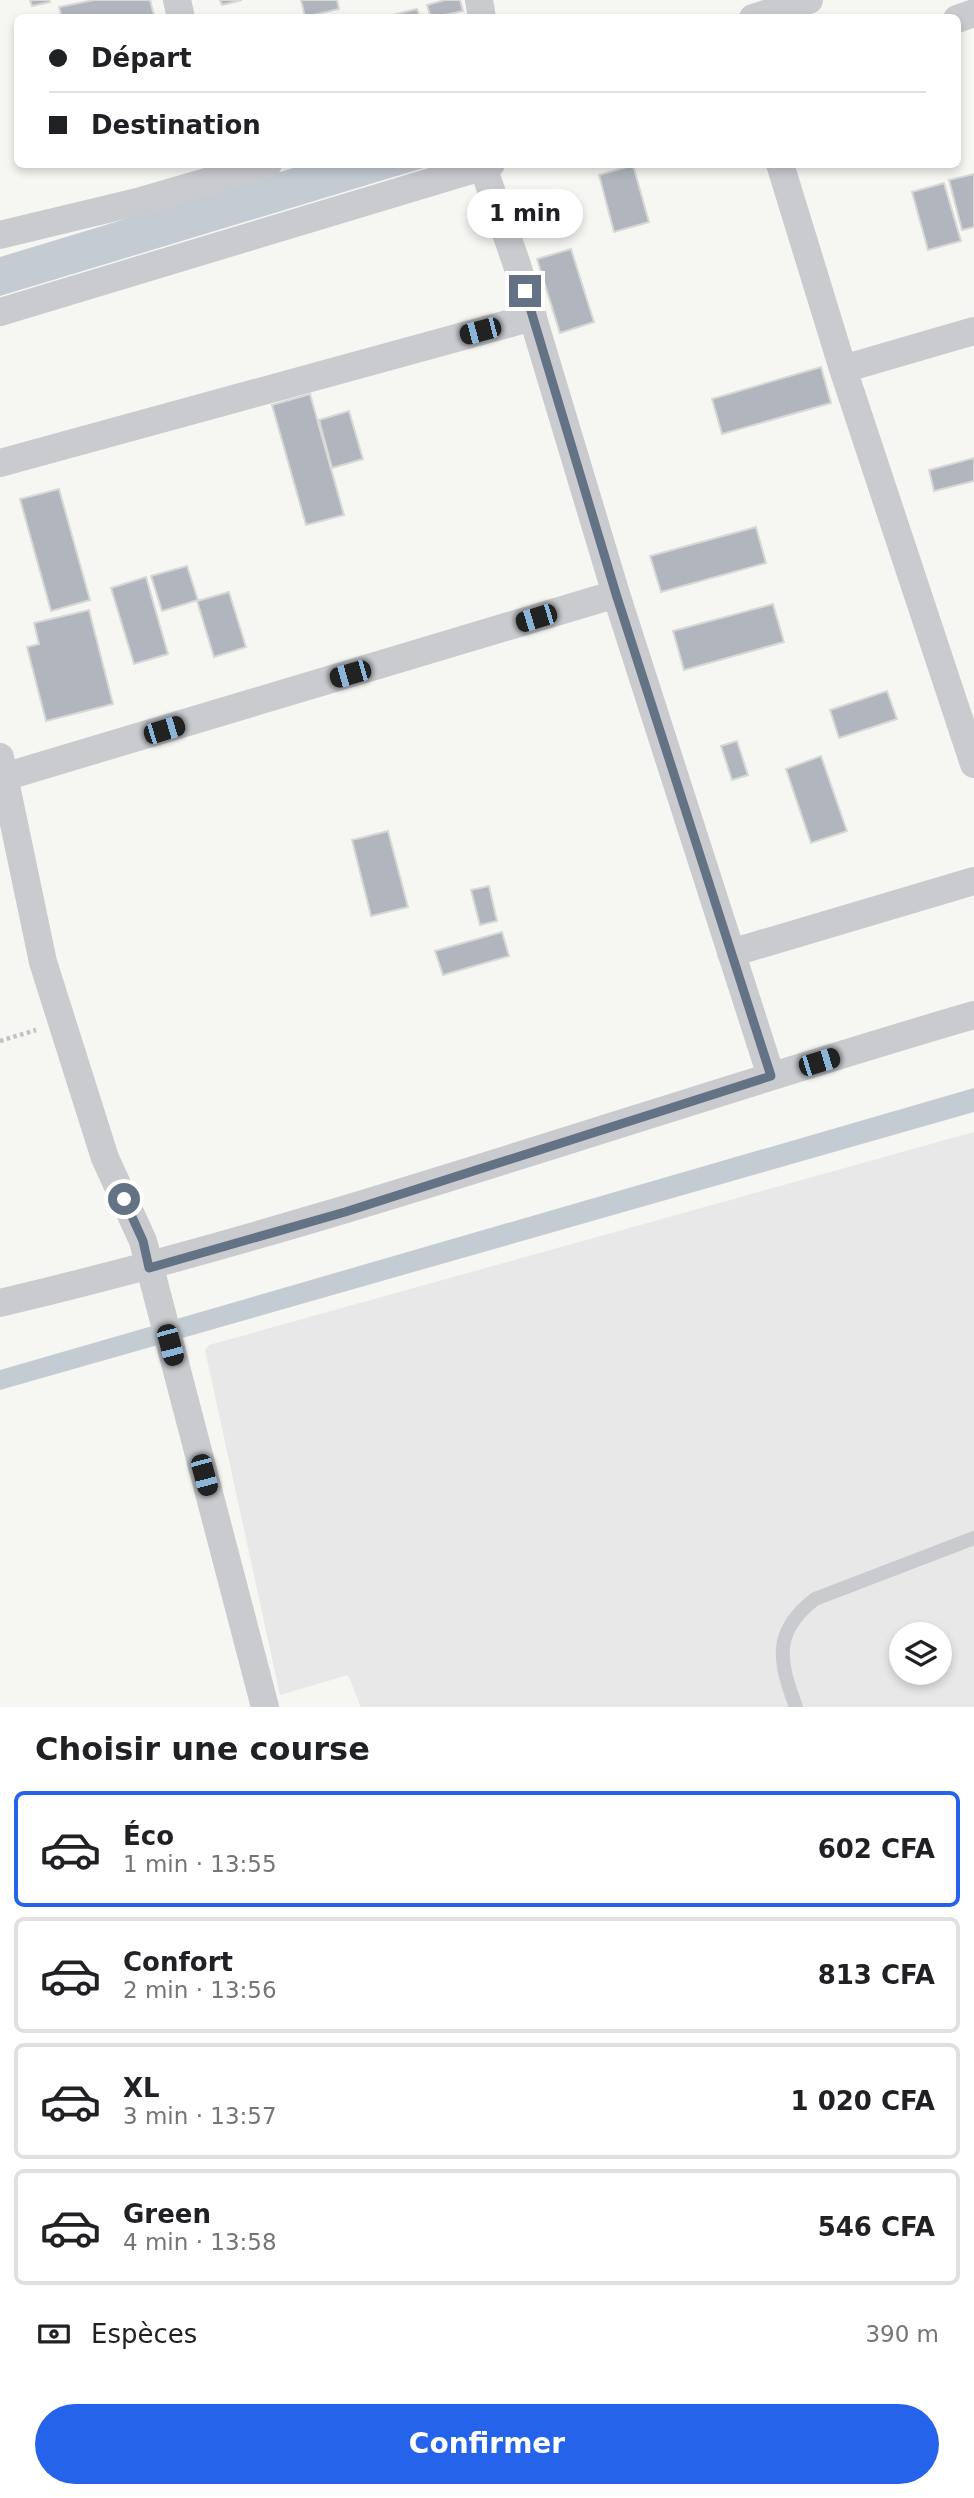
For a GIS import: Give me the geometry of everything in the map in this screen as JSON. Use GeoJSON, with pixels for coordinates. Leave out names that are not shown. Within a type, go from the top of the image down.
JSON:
{"type":"FeatureCollection","features":[{"type":"Feature","properties":{"kind":"street"},"geometry":{"type":"LineString","coordinates":[[765,14],[809,0]]}},
{"type":"Feature","properties":{"kind":"street"},"geometry":{"type":"LineString","coordinates":[[0,235],[218,172],[243,168]]}},
{"type":"Feature","properties":{"kind":"street"},"geometry":{"type":"LineString","coordinates":[[0,312],[476,168]]}},
{"type":"Feature","properties":{"kind":"street"},"geometry":{"type":"LineString","coordinates":[[487,168],[616,594],[771,1076]]}},
{"type":"Feature","properties":{"kind":"street"},"geometry":{"type":"LineString","coordinates":[[781,168],[843,369],[974,764]]}},
{"type":"Feature","properties":{"kind":"street"},"geometry":{"type":"LineString","coordinates":[[0,463],[533,317]]}},
{"type":"Feature","properties":{"kind":"street"},"geometry":{"type":"LineString","coordinates":[[843,369],[974,331]]}},
{"type":"Feature","properties":{"kind":"street"},"geometry":{"type":"LineString","coordinates":[[265,1707],[143,1241],[105,1158],[43,962],[2,767],[616,594]]}},
{"type":"Feature","properties":{"kind":"street"},"geometry":{"type":"LineString","coordinates":[[731,953],[974,881]]}},
{"type":"Feature","properties":{"kind":"street"},"geometry":{"type":"LineString","coordinates":[[0,1303],[149,1268],[345,1212],[771,1076],[974,1015]]}},
{"type":"Feature","properties":{"kind":"lane"},"geometry":{"type":"LineString","coordinates":[[796,1707],[781,1660],[789,1625],[800,1610],[815,1599],[974,1538]]}},
{"type":"Feature","properties":{"kind":"path"},"geometry":{"type":"LineString","coordinates":[[0,1041],[64,1022]]}},
{"type":"Feature","properties":{"kind":"shaded area"},"geometry":{"type":"Polygon","coordinates":[[[293,168],[423,168],[0,296],[0,257],[293,168]]]}},
{"type":"Feature","properties":{"kind":"shaded area"},"geometry":{"type":"Polygon","coordinates":[[[974,1088],[974,1112],[0,1390],[0,1370],[974,1088]]]}},
{"type":"Feature","properties":{"kind":"shaded area"},"geometry":{"type":"Polygon","coordinates":[[[974,1132],[974,1707],[361,1707],[348,1675],[280,1695],[205,1350],[209,1345],[974,1132]]]}},
{"type":"Feature","properties":{"kind":"building"},"geometry":{"type":"Polygon","coordinates":[[[30,0],[49,0],[50,2],[32,6],[30,0]]]}},
{"type":"Feature","properties":{"kind":"building"},"geometry":{"type":"Polygon","coordinates":[[[94,0],[150,0],[154,14],[61,14],[59,7],[94,0]]]}},
{"type":"Feature","properties":{"kind":"building"},"geometry":{"type":"Polygon","coordinates":[[[220,0],[242,0],[222,5],[220,0]]]}},
{"type":"Feature","properties":{"kind":"building"},"geometry":{"type":"Polygon","coordinates":[[[301,0],[337,0],[339,9],[304,14],[301,0]]]}},
{"type":"Feature","properties":{"kind":"building"},"geometry":{"type":"Polygon","coordinates":[[[445,0],[460,0],[463,11],[430,14],[427,5],[445,0]]]}},
{"type":"Feature","properties":{"kind":"building"},"geometry":{"type":"Polygon","coordinates":[[[417,9],[419,14],[396,14],[417,9]]]}},
{"type":"Feature","properties":{"kind":"building"},"geometry":{"type":"Polygon","coordinates":[[[623,168],[634,168],[649,222],[614,232],[599,175],[623,168]]]}},
{"type":"Feature","properties":{"kind":"building"},"geometry":{"type":"Polygon","coordinates":[[[974,174],[974,227],[962,230],[949,180],[974,174]]]}},
{"type":"Feature","properties":{"kind":"building"},"geometry":{"type":"Polygon","coordinates":[[[944,183],[961,241],[928,250],[912,192],[944,183]]]}},
{"type":"Feature","properties":{"kind":"building"},"geometry":{"type":"Polygon","coordinates":[[[571,249],[594,322],[560,333],[537,259],[571,249]]]}},
{"type":"Feature","properties":{"kind":"building"},"geometry":{"type":"Polygon","coordinates":[[[821,367],[831,403],[722,434],[712,399],[821,367]]]}},
{"type":"Feature","properties":{"kind":"building"},"geometry":{"type":"Polygon","coordinates":[[[310,394],[344,515],[306,525],[272,405],[310,394]]]}},
{"type":"Feature","properties":{"kind":"building"},"geometry":{"type":"Polygon","coordinates":[[[349,411],[363,459],[332,468],[319,420],[349,411]]]}},
{"type":"Feature","properties":{"kind":"building"},"geometry":{"type":"Polygon","coordinates":[[[974,458],[974,481],[934,491],[929,470],[974,458]]]}},
{"type":"Feature","properties":{"kind":"building"},"geometry":{"type":"Polygon","coordinates":[[[59,489],[90,600],[51,611],[20,499],[59,489]]]}},
{"type":"Feature","properties":{"kind":"building"},"geometry":{"type":"Polygon","coordinates":[[[756,527],[766,563],[661,592],[650,556],[756,527]]]}},
{"type":"Feature","properties":{"kind":"building"},"geometry":{"type":"Polygon","coordinates":[[[187,566],[198,600],[162,611],[151,576],[187,566]]]}},
{"type":"Feature","properties":{"kind":"building"},"geometry":{"type":"Polygon","coordinates":[[[146,577],[168,654],[134,664],[111,588],[146,577]]]}},
{"type":"Feature","properties":{"kind":"building"},"geometry":{"type":"Polygon","coordinates":[[[229,592],[246,647],[214,657],[197,601],[229,592]]]}},
{"type":"Feature","properties":{"kind":"building"},"geometry":{"type":"Polygon","coordinates":[[[773,604],[784,642],[684,670],[673,631],[773,604]]]}},
{"type":"Feature","properties":{"kind":"building"},"geometry":{"type":"Polygon","coordinates":[[[89,610],[113,704],[46,721],[27,647],[39,644],[34,623],[89,610]]]}},
{"type":"Feature","properties":{"kind":"building"},"geometry":{"type":"Polygon","coordinates":[[[887,691],[897,719],[839,738],[830,710],[887,691]]]}},
{"type":"Feature","properties":{"kind":"building"},"geometry":{"type":"Polygon","coordinates":[[[737,741],[748,775],[732,780],[721,746],[737,741]]]}},
{"type":"Feature","properties":{"kind":"building"},"geometry":{"type":"Polygon","coordinates":[[[821,756],[847,831],[811,843],[786,769],[821,756]]]}},
{"type":"Feature","properties":{"kind":"building"},"geometry":{"type":"Polygon","coordinates":[[[388,831],[408,907],[371,916],[352,840],[388,831]]]}},
{"type":"Feature","properties":{"kind":"building"},"geometry":{"type":"Polygon","coordinates":[[[489,886],[497,921],[480,925],[471,890],[489,886]]]}},
{"type":"Feature","properties":{"kind":"building"},"geometry":{"type":"Polygon","coordinates":[[[502,932],[509,956],[443,975],[435,951],[502,932]]]}},
{"type":"Feature","properties":{"kind":"route"},"geometry":{"type":"LineString","coordinates":[[124,1199],[143,1241],[149,1268],[345,1212],[771,1076],[616,594],[525,291]]}}]}
